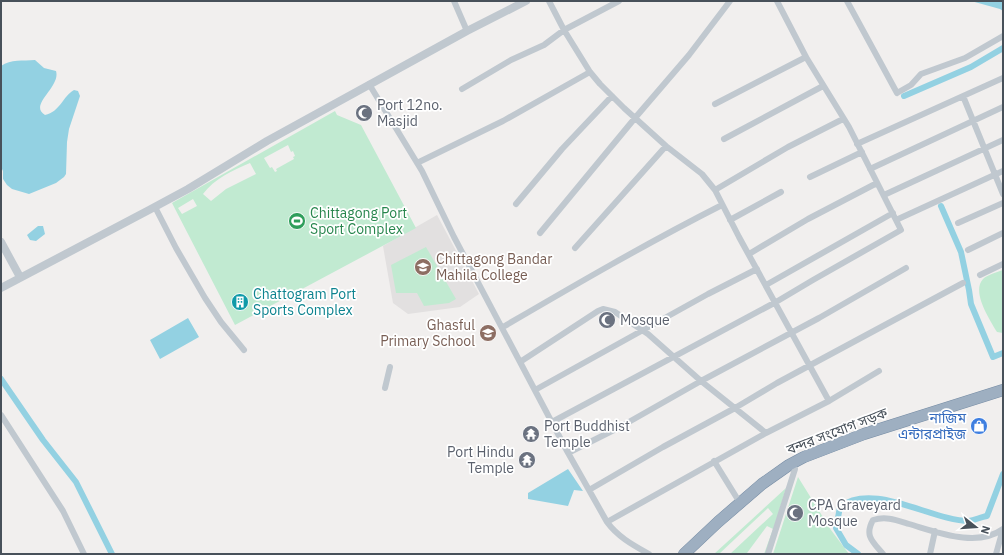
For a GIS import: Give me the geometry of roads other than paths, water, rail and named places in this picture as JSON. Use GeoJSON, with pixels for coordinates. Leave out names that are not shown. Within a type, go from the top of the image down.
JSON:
{"type":"FeatureCollection","features":[{"type":"Feature","properties":{"kind":"highway","name":"বন্দর সংযোগ সড়ক"},"geometry":{"type":"LineString","coordinates":[[694,554],[760,494],[785,475],[807,462],[1002,392]]}},
{"type":"Feature","properties":{"kind":"highway","name":"বন্দর সংযোগ সড়ক"},"geometry":{"type":"LineString","coordinates":[[684,554],[704,534],[775,474],[804,457],[864,434],[1002,392]]}},
{"type":"Feature","properties":{"kind":"street"},"geometry":{"type":"LineString","coordinates":[[454,1],[467,30]]}},
{"type":"Feature","properties":{"kind":"street"},"geometry":{"type":"LineString","coordinates":[[1,288],[188,189],[267,141],[467,30],[526,1]]}},
{"type":"Feature","properties":{"kind":"street"},"geometry":{"type":"LineString","coordinates":[[549,1],[564,30],[590,72],[635,118],[666,146],[702,174],[715,190],[829,401]]}},
{"type":"Feature","properties":{"kind":"street"},"geometry":{"type":"LineString","coordinates":[[462,89],[511,60],[544,44],[564,30],[619,1]]}},
{"type":"Feature","properties":{"kind":"street"},"geometry":{"type":"LineString","coordinates":[[540,233],[689,55],[730,1]]}},
{"type":"Feature","properties":{"kind":"street"},"geometry":{"type":"LineString","coordinates":[[552,422],[776,302],[901,230],[862,152],[806,57],[777,1]]}},
{"type":"Feature","properties":{"kind":"street"},"geometry":{"type":"LineString","coordinates":[[847,1],[897,93],[911,84],[921,74],[965,58],[1003,36]]}},
{"type":"Feature","properties":{"kind":"street"},"geometry":{"type":"LineString","coordinates":[[715,104],[806,57]]}},
{"type":"Feature","properties":{"kind":"street"},"geometry":{"type":"LineString","coordinates":[[418,163],[510,118],[590,72]]}},
{"type":"Feature","properties":{"kind":"street"},"geometry":{"type":"LineString","coordinates":[[857,144],[1003,78]]}},
{"type":"Feature","properties":{"kind":"street"},"geometry":{"type":"LineString","coordinates":[[369,84],[418,163],[454,237],[503,327],[568,453],[607,522],[612,529],[623,538],[648,554]]}},
{"type":"Feature","properties":{"kind":"street"},"geometry":{"type":"LineString","coordinates":[[724,139],[823,86]]}},
{"type":"Feature","properties":{"kind":"street"},"geometry":{"type":"LineString","coordinates":[[516,204],[562,149],[612,96]]}},
{"type":"Feature","properties":{"kind":"street"},"geometry":{"type":"LineString","coordinates":[[963,96],[1003,194]]}},
{"type":"Feature","properties":{"kind":"street"},"geometry":{"type":"LineString","coordinates":[[870,169],[1003,107]]}},
{"type":"Feature","properties":{"kind":"street"},"geometry":{"type":"LineString","coordinates":[[715,190],[788,147],[843,119]]}},
{"type":"Feature","properties":{"kind":"street"},"geometry":{"type":"LineString","coordinates":[[884,195],[1003,140]]}},
{"type":"Feature","properties":{"kind":"street"},"geometry":{"type":"LineString","coordinates":[[575,248],[666,146]]}},
{"type":"Feature","properties":{"kind":"street"},"geometry":{"type":"LineString","coordinates":[[810,177],[862,152]]}},
{"type":"Feature","properties":{"kind":"street"},"geometry":{"type":"LineString","coordinates":[[896,220],[1003,171]]}},
{"type":"Feature","properties":{"kind":"street"},"geometry":{"type":"LineString","coordinates":[[749,254],[808,219],[877,183]]}},
{"type":"Feature","properties":{"kind":"street"},"geometry":{"type":"LineString","coordinates":[[730,220],[781,192]]}},
{"type":"Feature","properties":{"kind":"street"},"geometry":{"type":"LineString","coordinates":[[958,223],[1003,203]]}},
{"type":"Feature","properties":{"kind":"street"},"geometry":{"type":"LineString","coordinates":[[503,327],[582,280],[722,205]]}},
{"type":"Feature","properties":{"kind":"street"},"geometry":{"type":"LineString","coordinates":[[155,207],[176,248],[205,298],[228,332],[244,350]]}},
{"type":"Feature","properties":{"kind":"street"},"geometry":{"type":"LineString","coordinates":[[766,285],[893,213]]}},
{"type":"Feature","properties":{"kind":"street"},"geometry":{"type":"LineString","coordinates":[[968,250],[1003,233]]}},
{"type":"Feature","properties":{"kind":"street"},"geometry":{"type":"LineString","coordinates":[[1,242],[20,277]]}},
{"type":"Feature","properties":{"kind":"street"},"geometry":{"type":"LineString","coordinates":[[980,275],[1003,264]]}},
{"type":"Feature","properties":{"kind":"street"},"geometry":{"type":"LineString","coordinates":[[568,453],[620,427],[701,381],[792,333],[906,268]]}},
{"type":"Feature","properties":{"kind":"street"},"geometry":{"type":"LineString","coordinates":[[535,390],[757,269]]}},
{"type":"Feature","properties":{"kind":"street"},"geometry":{"type":"LineString","coordinates":[[589,490],[663,447],[735,408],[776,383],[963,283]]}},
{"type":"Feature","properties":{"kind":"street"},"geometry":{"type":"LineString","coordinates":[[520,362],[598,311],[603,309],[615,312],[643,331],[674,356],[701,381],[766,432]]}},
{"type":"Feature","properties":{"kind":"street"},"geometry":{"type":"LineString","coordinates":[[385,388],[390,367]]}},
{"type":"Feature","properties":{"kind":"street"},"geometry":{"type":"LineString","coordinates":[[607,522],[766,432],[829,401],[879,371]]}},
{"type":"Feature","properties":{"kind":"street"},"geometry":{"type":"LineString","coordinates":[[1,415],[62,511],[84,554]]}},
{"type":"Feature","properties":{"kind":"street"},"geometry":{"type":"LineString","coordinates":[[714,461],[740,503]]}},
{"type":"Feature","properties":{"kind":"street"},"geometry":{"type":"LineString","coordinates":[[768,554],[795,469]]}},
{"type":"Feature","properties":{"kind":"street"},"geometry":{"type":"LineString","coordinates":[[883,554],[869,537],[869,527],[873,520],[881,517],[891,518],[934,531],[973,538],[985,538],[996,534],[1003,529]]}},
{"type":"Feature","properties":{"kind":"street"},"geometry":{"type":"LineString","coordinates":[[996,554],[1003,529]]}},
{"type":"Feature","properties":{"kind":"street"},"geometry":{"type":"LineString","coordinates":[[930,554],[934,531]]}},
{"type":"Feature","properties":{"kind":"water"},"geometry":{"type":"Polygon","coordinates":[[[971,1],[1003,1],[1003,11],[1000,9],[971,1]]]}},
{"type":"Feature","properties":{"kind":"water"},"geometry":{"type":"Polygon","coordinates":[[[35,60],[44,68],[56,71],[54,83],[40,106],[41,111],[45,115],[54,111],[74,90],[78,91],[80,96],[69,129],[66,174],[56,183],[29,194],[12,189],[3,179],[3,171],[1,167],[1,66],[13,61],[35,60]]]}},
{"type":"Feature","properties":{"kind":"water"},"geometry":{"type":"Polygon","coordinates":[[[38,226],[43,226],[45,234],[36,241],[30,240],[27,235],[38,226]]]}},
{"type":"Feature","properties":{"kind":"water"},"geometry":{"type":"Polygon","coordinates":[[[188,318],[199,337],[160,359],[150,340],[188,318]]]}},
{"type":"Feature","properties":{"kind":"water"},"geometry":{"type":"Polygon","coordinates":[[[568,469],[583,491],[574,490],[568,506],[528,499],[528,493],[568,469]]]}},
{"type":"Feature","properties":{"kind":"waterway"},"geometry":{"type":"LineString","coordinates":[[904,96],[971,67],[1003,48]]}},
{"type":"Feature","properties":{"kind":"waterway"},"geometry":{"type":"LineString","coordinates":[[941,206],[961,252],[971,304],[993,357],[1003,353]]}},
{"type":"Feature","properties":{"kind":"waterway"},"geometry":{"type":"LineString","coordinates":[[1,379],[43,440],[76,482],[112,554]]}},
{"type":"Feature","properties":{"kind":"waterway"},"geometry":{"type":"LineString","coordinates":[[858,554],[846,545],[836,528],[840,507],[854,500],[869,498],[886,500],[938,515],[969,521],[987,516],[1003,474]]}},
{"type":"Feature","properties":{"kind":"place","name":"Port 12no. Masjid"},"geometry":{"type":"Point","coordinates":[364,113]}},
{"type":"Feature","properties":{"kind":"place","name":"Chittagong Port Sport Complex"},"geometry":{"type":"Point","coordinates":[297,221]}},
{"type":"Feature","properties":{"kind":"place","name":"Chittagong Bandar Mahila College"},"geometry":{"type":"Point","coordinates":[423,267]}},
{"type":"Feature","properties":{"kind":"place","name":"Chattogram Port Sports Complex"},"geometry":{"type":"Point","coordinates":[240,302]}},
{"type":"Feature","properties":{"kind":"place","name":"Mosque"},"geometry":{"type":"Point","coordinates":[607,320]}},
{"type":"Feature","properties":{"kind":"place","name":"Ghasful Primary School"},"geometry":{"type":"Point","coordinates":[488,333]}},
{"type":"Feature","properties":{"kind":"place","name":"নাজিম এন্টারপ্রাইজ"},"geometry":{"type":"Point","coordinates":[979,426]}},
{"type":"Feature","properties":{"kind":"place","name":"Port Buddhist Temple"},"geometry":{"type":"Point","coordinates":[531,434]}},
{"type":"Feature","properties":{"kind":"place","name":"Port Hindu Temple"},"geometry":{"type":"Point","coordinates":[527,460]}},
{"type":"Feature","properties":{"kind":"place","name":"CPA Graveyard Mosque"},"geometry":{"type":"Point","coordinates":[795,513]}}]}
